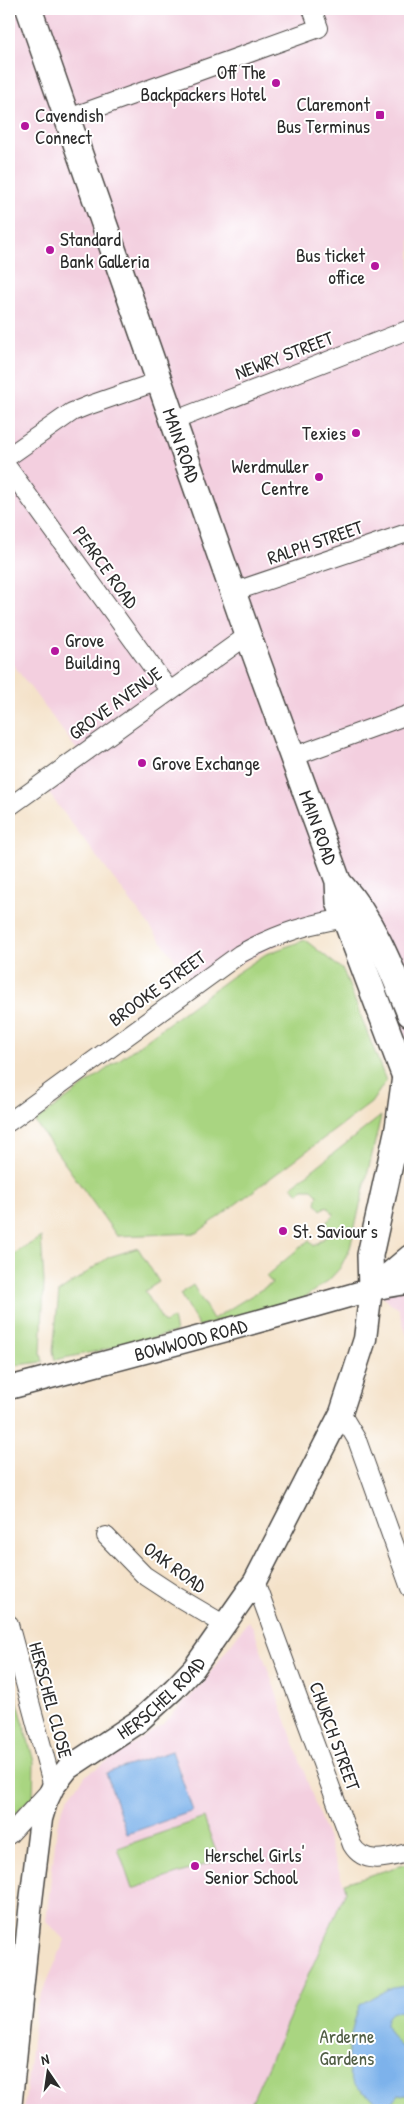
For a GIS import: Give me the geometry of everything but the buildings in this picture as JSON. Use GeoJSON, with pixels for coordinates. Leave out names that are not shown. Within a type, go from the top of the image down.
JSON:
{"type":"FeatureCollection","features":[{"type":"Feature","properties":{"kind":"main road","name":"MAIN ROAD"},"geometry":{"type":"LineString","coordinates":[[29,9],[248,635],[338,881],[339,902],[384,954],[410,1014]]}},
{"type":"Feature","properties":{"kind":"main road","name":"MAIN ROAD"},"geometry":{"type":"LineString","coordinates":[[354,918],[408,1083]]}},
{"type":"Feature","properties":{"kind":"main road"},"geometry":{"type":"LineString","coordinates":[[371,1289],[370,1255],[408,1083]]}},
{"type":"Feature","properties":{"kind":"street"},"geometry":{"type":"LineString","coordinates":[[66,119],[320,28],[312,9]]}},
{"type":"Feature","properties":{"kind":"street","name":"NEWRY STREET"},"geometry":{"type":"LineString","coordinates":[[173,421],[410,329]]}},
{"type":"Feature","properties":{"kind":"street"},"geometry":{"type":"LineString","coordinates":[[9,456],[72,412],[159,381]]}},
{"type":"Feature","properties":{"kind":"street","name":"PEARCE ROAD"},"geometry":{"type":"LineString","coordinates":[[9,468],[169,690]]}},
{"type":"Feature","properties":{"kind":"street","name":"RALPH STREET"},"geometry":{"type":"LineString","coordinates":[[233,592],[410,532]]}},
{"type":"Feature","properties":{"kind":"street","name":"GROVE AVENUE"},"geometry":{"type":"LineString","coordinates":[[9,807],[169,690],[248,635]]}},
{"type":"Feature","properties":{"kind":"street"},"geometry":{"type":"LineString","coordinates":[[292,757],[410,714]]}},
{"type":"Feature","properties":{"kind":"street","name":"BROOKE STREET"},"geometry":{"type":"LineString","coordinates":[[9,1122],[240,954],[270,939],[322,922],[354,918]]}},
{"type":"Feature","properties":{"kind":"street","name":"BOWWOOD ROAD"},"geometry":{"type":"LineString","coordinates":[[371,1289],[410,1256]]}},
{"type":"Feature","properties":{"kind":"street","name":"BOWWOOD ROAD"},"geometry":{"type":"LineString","coordinates":[[9,1388],[188,1342],[339,1300],[371,1289],[410,1282]]}},
{"type":"Feature","properties":{"kind":"street","name":"HERSCHEL ROAD"},"geometry":{"type":"LineString","coordinates":[[10,2110],[41,1819],[53,1787],[68,1768],[140,1721],[159,1705],[194,1668],[255,1581],[341,1413],[365,1339],[371,1289]]}},
{"type":"Feature","properties":{"kind":"street"},"geometry":{"type":"LineString","coordinates":[[341,1413],[357,1440],[410,1588]]}},
{"type":"Feature","properties":{"kind":"street","name":"OAK ROAD"},"geometry":{"type":"LineString","coordinates":[[106,1536],[144,1574],[176,1596],[225,1625]]}},
{"type":"Feature","properties":{"kind":"street","name":"CHURCH STREET"},"geometry":{"type":"LineString","coordinates":[[255,1581],[352,1845],[364,1857],[374,1859],[410,1852]]}},
{"type":"Feature","properties":{"kind":"street","name":"HERSCHEL CLOSE"},"geometry":{"type":"LineString","coordinates":[[9,1624],[53,1787]]}},
{"type":"Feature","properties":{"kind":"street"},"geometry":{"type":"LineString","coordinates":[[9,1835],[53,1787]]}},
{"type":"Feature","properties":{"kind":"shaded area"},"geometry":{"type":"Polygon","coordinates":[[[9,9],[410,9],[410,1090],[344,918],[322,922],[195,986],[41,783],[80,754],[9,659],[9,9]]]}},
{"type":"Feature","properties":{"kind":"shaded area"},"geometry":{"type":"Polygon","coordinates":[[[410,1256],[410,1346],[399,1309],[371,1289],[410,1256]]]}},
{"type":"Feature","properties":{"kind":"shaded area","name":"Herschel Girls' Senior School"},"geometry":{"type":"Polygon","coordinates":[[[248,1621],[253,1627],[346,1891],[248,2110],[24,2110],[36,2008],[65,1940],[46,1921],[57,1826],[61,1812],[68,1798],[85,1776],[163,1724],[200,1686],[248,1621]]]}},
{"type":"Feature","properties":{"kind":"green space"},"geometry":{"type":"Polygon","coordinates":[[[305,940],[343,970],[386,1081],[371,1103],[197,1233],[117,1236],[35,1122],[231,977],[266,954],[305,940]]]}},
{"type":"Feature","properties":{"kind":"green space"},"geometry":{"type":"Polygon","coordinates":[[[381,1116],[350,1248],[340,1268],[329,1280],[301,1300],[199,1326],[180,1294],[193,1285],[213,1319],[272,1283],[266,1276],[309,1240],[314,1246],[327,1236],[321,1227],[334,1215],[327,1206],[321,1210],[316,1203],[318,1195],[312,1189],[304,1189],[298,1193],[292,1186],[381,1116]]]}},
{"type":"Feature","properties":{"kind":"green space"},"geometry":{"type":"Polygon","coordinates":[[[41,1237],[44,1282],[41,1353],[43,1362],[9,1366],[9,1257],[41,1237]]]}},
{"type":"Feature","properties":{"kind":"green space"},"geometry":{"type":"Polygon","coordinates":[[[138,1248],[159,1282],[145,1291],[164,1323],[173,1318],[176,1332],[55,1360],[53,1351],[59,1292],[109,1257],[138,1248]]]}},
{"type":"Feature","properties":{"kind":"green space"},"geometry":{"type":"Polygon","coordinates":[[[9,1669],[34,1762],[33,1796],[9,1819],[9,1669]]]}},
{"type":"Feature","properties":{"kind":"green space"},"geometry":{"type":"Polygon","coordinates":[[[204,1818],[219,1860],[132,1889],[118,1848],[204,1818]]]}},
{"type":"Feature","properties":{"kind":"green space","name":"Arderne Gardens"},"geometry":{"type":"Polygon","coordinates":[[[410,1863],[410,2110],[248,2110],[346,1891],[344,1883],[410,1863]]]}},
{"type":"Feature","properties":{"kind":"water"},"geometry":{"type":"Polygon","coordinates":[[[172,1751],[193,1811],[127,1834],[106,1773],[172,1751]]]}},
{"type":"Feature","properties":{"kind":"water"},"geometry":{"type":"Polygon","coordinates":[[[410,1971],[410,2016],[398,2011],[391,2013],[386,2025],[402,2048],[410,2053],[410,2096],[399,2094],[392,2103],[383,2105],[362,2091],[352,2081],[348,2064],[351,2032],[360,2005],[388,1989],[406,1986],[410,1971]]]}},
{"type":"Feature","properties":{"kind":"place","name":"Off The Backpackers Hotel"},"geometry":{"type":"Point","coordinates":[276,83]}},
{"type":"Feature","properties":{"kind":"place","name":"Claremont Bus Terminus"},"geometry":{"type":"Point","coordinates":[380,115]}},
{"type":"Feature","properties":{"kind":"place","name":"Cavendish Connect"},"geometry":{"type":"Point","coordinates":[25,126]}},
{"type":"Feature","properties":{"kind":"place","name":"Standard Bank Galleria"},"geometry":{"type":"Point","coordinates":[50,250]}},
{"type":"Feature","properties":{"kind":"place","name":"Bus ticket office"},"geometry":{"type":"Point","coordinates":[375,266]}},
{"type":"Feature","properties":{"kind":"place","name":"Texies"},"geometry":{"type":"Point","coordinates":[356,433]}},
{"type":"Feature","properties":{"kind":"place","name":"Werdmuller Centre"},"geometry":{"type":"Point","coordinates":[319,477]}},
{"type":"Feature","properties":{"kind":"place","name":"Grove Building"},"geometry":{"type":"Point","coordinates":[55,651]}},
{"type":"Feature","properties":{"kind":"place","name":"Grove Exchange"},"geometry":{"type":"Point","coordinates":[142,763]}},
{"type":"Feature","properties":{"kind":"place","name":"St. Saviour's"},"geometry":{"type":"Point","coordinates":[283,1231]}},
{"type":"Feature","properties":{"kind":"place","name":"Herschel Girls' Senior School"},"geometry":{"type":"Point","coordinates":[195,1866]}}]}
